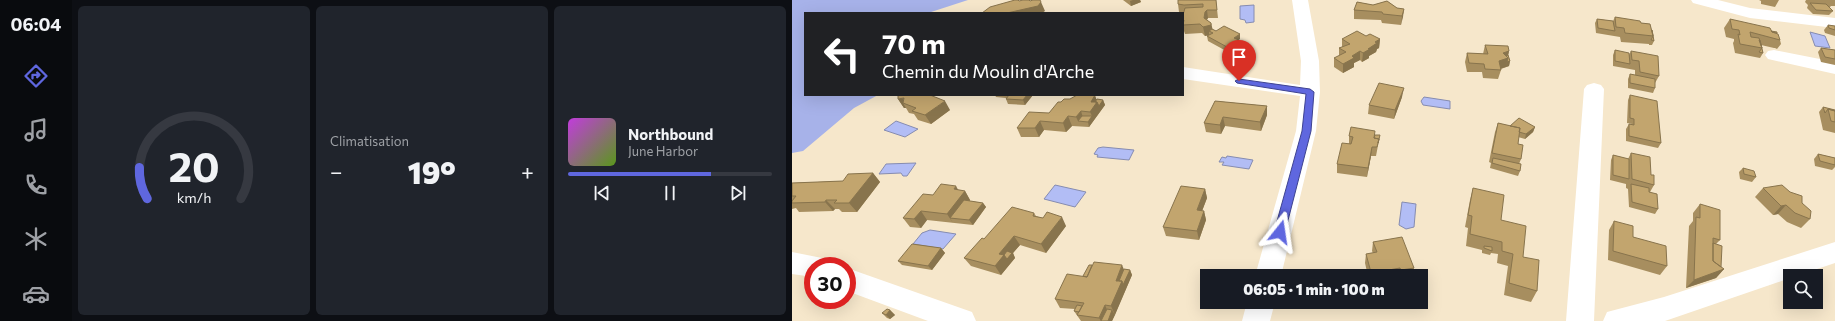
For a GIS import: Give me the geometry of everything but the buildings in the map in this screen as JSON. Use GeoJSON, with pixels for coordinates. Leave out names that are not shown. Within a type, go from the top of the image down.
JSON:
{"type":"FeatureCollection","features":[{"type":"Feature","properties":{"kind":"street"},"geometry":{"type":"LineString","coordinates":[[1270,269],[1306,131],[1310,92],[1310,61],[1300,0]]}},
{"type":"Feature","properties":{"kind":"street"},"geometry":{"type":"LineString","coordinates":[[1698,0],[1750,13],[1835,23]]}},
{"type":"Feature","properties":{"kind":"street"},"geometry":{"type":"LineString","coordinates":[[1774,55],[1835,68]]}},
{"type":"Feature","properties":{"kind":"street"},"geometry":{"type":"LineString","coordinates":[[1184,73],[1310,92]]}},
{"type":"Feature","properties":{"kind":"street"},"geometry":{"type":"LineString","coordinates":[[1580,321],[1594,89]]}},
{"type":"Feature","properties":{"kind":"street"},"geometry":{"type":"LineString","coordinates":[[1616,321],[1664,309],[1835,252]]}},
{"type":"Feature","properties":{"kind":"street"},"geometry":{"type":"LineString","coordinates":[[792,263],[804,265]]}},
{"type":"Feature","properties":{"kind":"street"},"geometry":{"type":"LineString","coordinates":[[856,282],[962,321]]}},
{"type":"Feature","properties":{"kind":"street"},"geometry":{"type":"LineString","coordinates":[[1256,321],[1259,309]]}},
{"type":"Feature","properties":{"kind":"shaded area"},"geometry":{"type":"Polygon","coordinates":[[[792,0],[968,0],[931,12],[804,12],[804,96],[876,96],[854,108],[803,151],[792,153],[792,0]]]}},
{"type":"Feature","properties":{"kind":"shaded area"},"geometry":{"type":"Polygon","coordinates":[[[1254,5],[1254,22],[1246,23],[1245,20],[1240,19],[1240,6],[1254,5]]]}},
{"type":"Feature","properties":{"kind":"shaded area"},"geometry":{"type":"Polygon","coordinates":[[[1810,32],[1825,36],[1830,48],[1815,46],[1810,32]]]}},
{"type":"Feature","properties":{"kind":"shaded area"},"geometry":{"type":"Polygon","coordinates":[[[1424,97],[1450,101],[1450,109],[1423,105],[1421,101],[1424,97]]]}},
{"type":"Feature","properties":{"kind":"shaded area"},"geometry":{"type":"Polygon","coordinates":[[[896,121],[918,129],[905,137],[884,130],[896,121]]]}},
{"type":"Feature","properties":{"kind":"shaded area"},"geometry":{"type":"Polygon","coordinates":[[[1103,147],[1134,150],[1129,160],[1097,157],[1098,155],[1094,154],[1098,148],[1103,147]]]}},
{"type":"Feature","properties":{"kind":"shaded area"},"geometry":{"type":"Polygon","coordinates":[[[1227,156],[1253,160],[1249,169],[1222,165],[1224,162],[1219,162],[1222,157],[1226,158],[1227,156]]]}},
{"type":"Feature","properties":{"kind":"shaded area"},"geometry":{"type":"Polygon","coordinates":[[[916,163],[907,176],[903,176],[901,173],[879,174],[886,164],[916,163]]]}},
{"type":"Feature","properties":{"kind":"shaded area"},"geometry":{"type":"Polygon","coordinates":[[[1055,185],[1086,192],[1075,207],[1044,199],[1055,185]]]}},
{"type":"Feature","properties":{"kind":"shaded area"},"geometry":{"type":"Polygon","coordinates":[[[1402,202],[1416,204],[1414,227],[1406,229],[1399,225],[1402,202]]]}},
{"type":"Feature","properties":{"kind":"shaded area"},"geometry":{"type":"Polygon","coordinates":[[[930,230],[956,234],[943,249],[913,244],[922,233],[930,230]]]}},
{"type":"Feature","properties":{"kind":"route"},"geometry":{"type":"LineString","coordinates":[[1239,81],[1310,92],[1306,131],[1280,232]]}}]}
